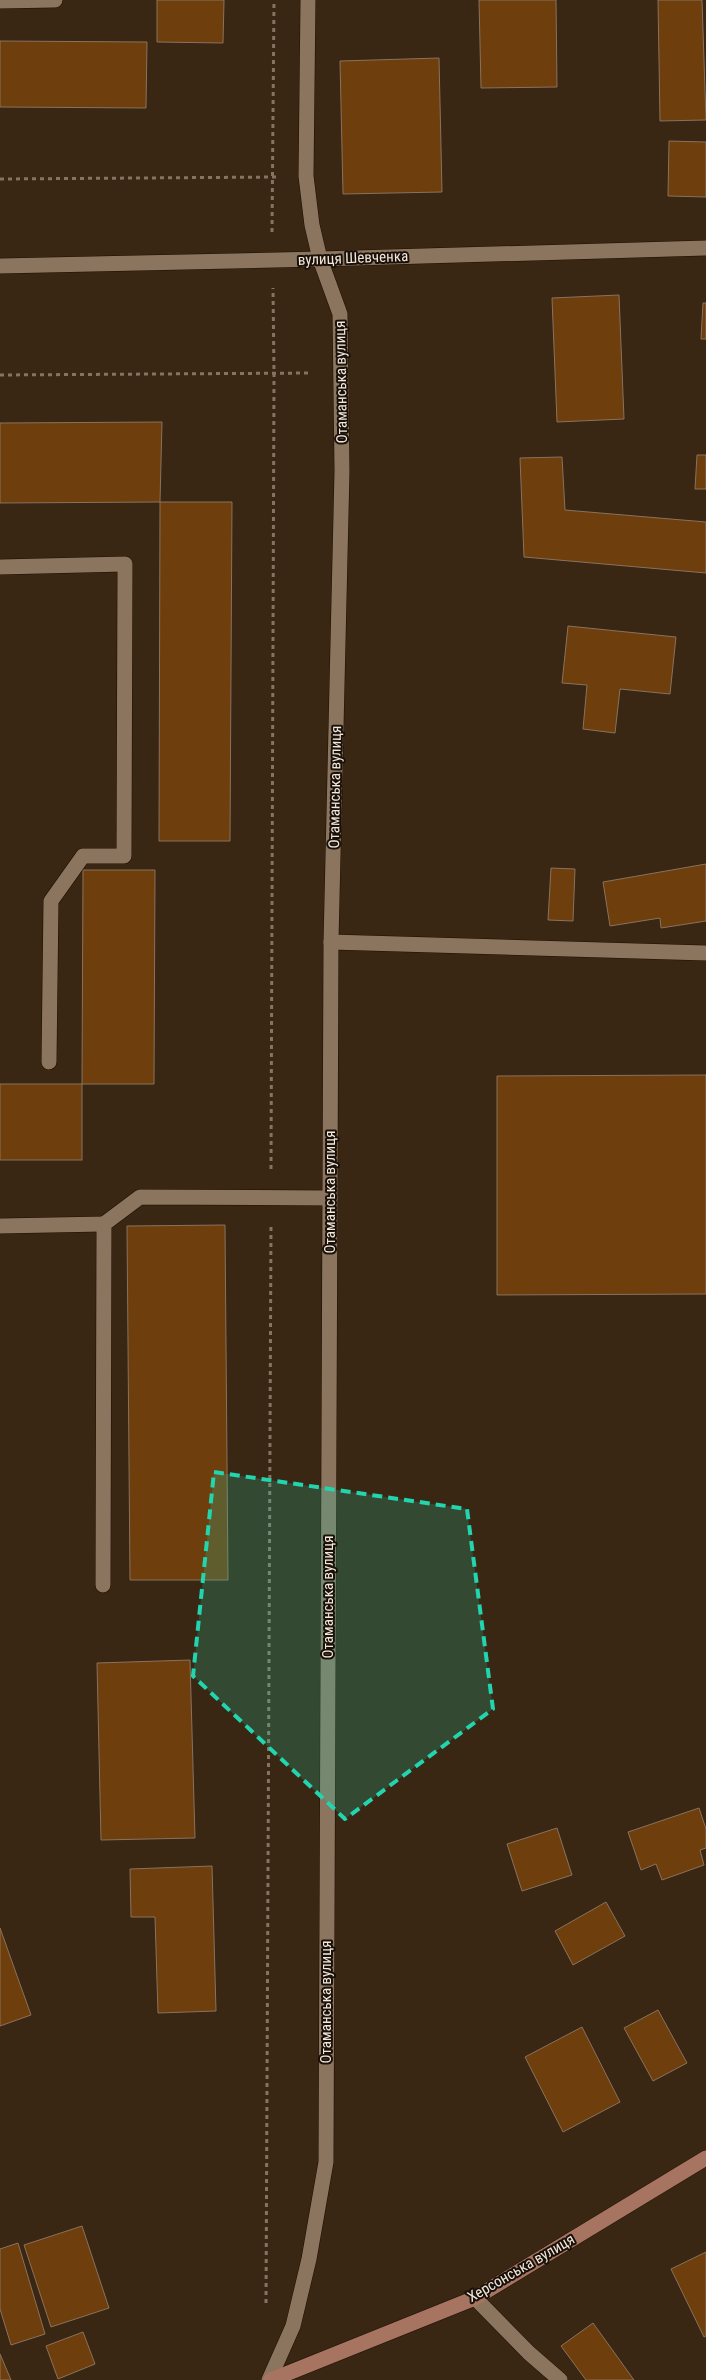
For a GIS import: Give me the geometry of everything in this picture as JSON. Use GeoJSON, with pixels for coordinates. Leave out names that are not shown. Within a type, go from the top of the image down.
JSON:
{"type":"FeatureCollection","features":[{"type":"Feature","properties":{"kind":"main road","name":"Херсонська вулиця"},"geometry":{"type":"LineString","coordinates":[[270,2380],[475,2298],[706,2158]]}},
{"type":"Feature","properties":{"kind":"street"},"geometry":{"type":"LineString","coordinates":[[0,1],[55,0]]}},
{"type":"Feature","properties":{"kind":"street","name":"Отаманська вулиця"},"geometry":{"type":"LineString","coordinates":[[270,2380],[293,2326],[309,2258],[326,2162],[331,942],[342,471],[340,314],[320,259],[312,224],[306,176],[308,0]]}},
{"type":"Feature","properties":{"kind":"street","name":"вулиця Шевченка"},"geometry":{"type":"LineString","coordinates":[[0,266],[706,248]]}},
{"type":"Feature","properties":{"kind":"street"},"geometry":{"type":"LineString","coordinates":[[0,567],[125,564],[124,856],[82,856],[51,901],[50,1062]]}},
{"type":"Feature","properties":{"kind":"street"},"geometry":{"type":"LineString","coordinates":[[331,942],[706,953]]}},
{"type":"Feature","properties":{"kind":"street"},"geometry":{"type":"LineString","coordinates":[[0,1226],[104,1224],[140,1197],[330,1198]]}},
{"type":"Feature","properties":{"kind":"street"},"geometry":{"type":"LineString","coordinates":[[103,1585],[104,1224]]}},
{"type":"Feature","properties":{"kind":"street"},"geometry":{"type":"LineString","coordinates":[[475,2298],[560,2380]]}},
{"type":"Feature","properties":{"kind":"path"},"geometry":{"type":"LineString","coordinates":[[271,1173],[274,374],[271,177],[274,0]]}},
{"type":"Feature","properties":{"kind":"path"},"geometry":{"type":"LineString","coordinates":[[0,178],[306,176]]}},
{"type":"Feature","properties":{"kind":"path"},"geometry":{"type":"LineString","coordinates":[[0,376],[341,373]]}},
{"type":"Feature","properties":{"kind":"path"},"geometry":{"type":"LineString","coordinates":[[266,2303],[271,1223]]}},
{"type":"Feature","properties":{"kind":"highlighted area"},"geometry":{"type":"Polygon","coordinates":[[[214,1472],[467,1509],[493,1709],[345,1819],[193,1676],[214,1472]]]}},
{"type":"Feature","properties":{"kind":"building"},"geometry":{"type":"Polygon","coordinates":[[[157,0],[224,0],[223,43],[157,42],[157,0]]]}},
{"type":"Feature","properties":{"kind":"building"},"geometry":{"type":"Polygon","coordinates":[[[479,0],[556,0],[557,87],[481,88],[479,0]]]}},
{"type":"Feature","properties":{"kind":"building"},"geometry":{"type":"Polygon","coordinates":[[[658,0],[702,0],[706,120],[660,121],[658,0]]]}},
{"type":"Feature","properties":{"kind":"building"},"geometry":{"type":"Polygon","coordinates":[[[0,41],[147,42],[146,108],[0,107],[0,41]]]}},
{"type":"Feature","properties":{"kind":"building"},"geometry":{"type":"Polygon","coordinates":[[[439,58],[442,192],[343,194],[340,61],[439,58]]]}},
{"type":"Feature","properties":{"kind":"building"},"geometry":{"type":"Polygon","coordinates":[[[669,141],[706,142],[706,197],[668,196],[669,141]]]}},
{"type":"Feature","properties":{"kind":"building"},"geometry":{"type":"Polygon","coordinates":[[[619,295],[624,419],[557,422],[552,298],[619,295]]]}},
{"type":"Feature","properties":{"kind":"building"},"geometry":{"type":"Polygon","coordinates":[[[703,303],[706,303],[706,339],[701,339],[703,303]]]}},
{"type":"Feature","properties":{"kind":"building"},"geometry":{"type":"Polygon","coordinates":[[[162,422],[160,502],[0,503],[0,423],[162,422]]]}},
{"type":"Feature","properties":{"kind":"building"},"geometry":{"type":"Polygon","coordinates":[[[697,455],[706,455],[706,489],[695,489],[697,455]]]}},
{"type":"Feature","properties":{"kind":"building"},"geometry":{"type":"Polygon","coordinates":[[[562,457],[565,510],[706,522],[706,573],[524,557],[520,458],[562,457]]]}},
{"type":"Feature","properties":{"kind":"building"},"geometry":{"type":"Polygon","coordinates":[[[160,502],[232,502],[230,841],[159,841],[160,502]]]}},
{"type":"Feature","properties":{"kind":"building"},"geometry":{"type":"Polygon","coordinates":[[[568,626],[676,637],[670,694],[620,689],[615,733],[583,729],[587,685],[562,683],[568,626]]]}},
{"type":"Feature","properties":{"kind":"building"},"geometry":{"type":"Polygon","coordinates":[[[706,864],[706,921],[661,928],[660,918],[610,926],[603,882],[706,864]]]}},
{"type":"Feature","properties":{"kind":"building"},"geometry":{"type":"Polygon","coordinates":[[[551,868],[575,869],[573,921],[548,920],[551,868]]]}},
{"type":"Feature","properties":{"kind":"building"},"geometry":{"type":"Polygon","coordinates":[[[83,870],[155,870],[154,1084],[82,1084],[83,870]]]}},
{"type":"Feature","properties":{"kind":"building"},"geometry":{"type":"Polygon","coordinates":[[[706,1075],[706,1294],[497,1295],[497,1076],[706,1075]]]}},
{"type":"Feature","properties":{"kind":"building"},"geometry":{"type":"Polygon","coordinates":[[[0,1084],[82,1084],[82,1160],[0,1160],[0,1084]]]}},
{"type":"Feature","properties":{"kind":"building"},"geometry":{"type":"Polygon","coordinates":[[[225,1225],[228,1580],[130,1580],[127,1226],[225,1225]]]}},
{"type":"Feature","properties":{"kind":"building"},"geometry":{"type":"Polygon","coordinates":[[[190,1660],[195,1838],[101,1840],[97,1663],[190,1660]]]}},
{"type":"Feature","properties":{"kind":"building"},"geometry":{"type":"Polygon","coordinates":[[[699,1808],[706,1829],[706,1848],[700,1850],[704,1865],[662,1880],[656,1864],[641,1870],[628,1832],[699,1808]]]}},
{"type":"Feature","properties":{"kind":"building"},"geometry":{"type":"Polygon","coordinates":[[[557,1828],[572,1875],[522,1891],[507,1844],[557,1828]]]}},
{"type":"Feature","properties":{"kind":"building"},"geometry":{"type":"Polygon","coordinates":[[[212,1866],[216,2011],[158,2013],[155,1917],[131,1917],[130,1869],[212,1866]]]}},
{"type":"Feature","properties":{"kind":"building"},"geometry":{"type":"Polygon","coordinates":[[[606,1902],[625,1936],[573,1965],[555,1931],[606,1902]]]}},
{"type":"Feature","properties":{"kind":"building"},"geometry":{"type":"Polygon","coordinates":[[[0,1928],[31,2015],[0,2026],[0,1928]]]}},
{"type":"Feature","properties":{"kind":"building"},"geometry":{"type":"Polygon","coordinates":[[[658,2010],[687,2063],[653,2081],[624,2028],[658,2010]]]}},
{"type":"Feature","properties":{"kind":"building"},"geometry":{"type":"Polygon","coordinates":[[[582,2027],[620,2102],[563,2132],[525,2057],[582,2027]]]}},
{"type":"Feature","properties":{"kind":"building"},"geometry":{"type":"Polygon","coordinates":[[[82,2226],[109,2308],[51,2327],[24,2245],[82,2226]]]}},
{"type":"Feature","properties":{"kind":"building"},"geometry":{"type":"Polygon","coordinates":[[[18,2243],[45,2334],[11,2345],[0,2309],[0,2249],[18,2243]]]}},
{"type":"Feature","properties":{"kind":"building"},"geometry":{"type":"Polygon","coordinates":[[[706,2252],[706,2336],[704,2337],[671,2269],[706,2252]]]}},
{"type":"Feature","properties":{"kind":"building"},"geometry":{"type":"Polygon","coordinates":[[[593,2323],[634,2380],[586,2380],[561,2346],[593,2323]]]}},
{"type":"Feature","properties":{"kind":"building"},"geometry":{"type":"Polygon","coordinates":[[[83,2332],[95,2364],[58,2379],[46,2346],[83,2332]]]}},
{"type":"Feature","properties":{"kind":"building"},"geometry":{"type":"Polygon","coordinates":[[[0,2354],[11,2380],[0,2380],[0,2354]]]}}]}
